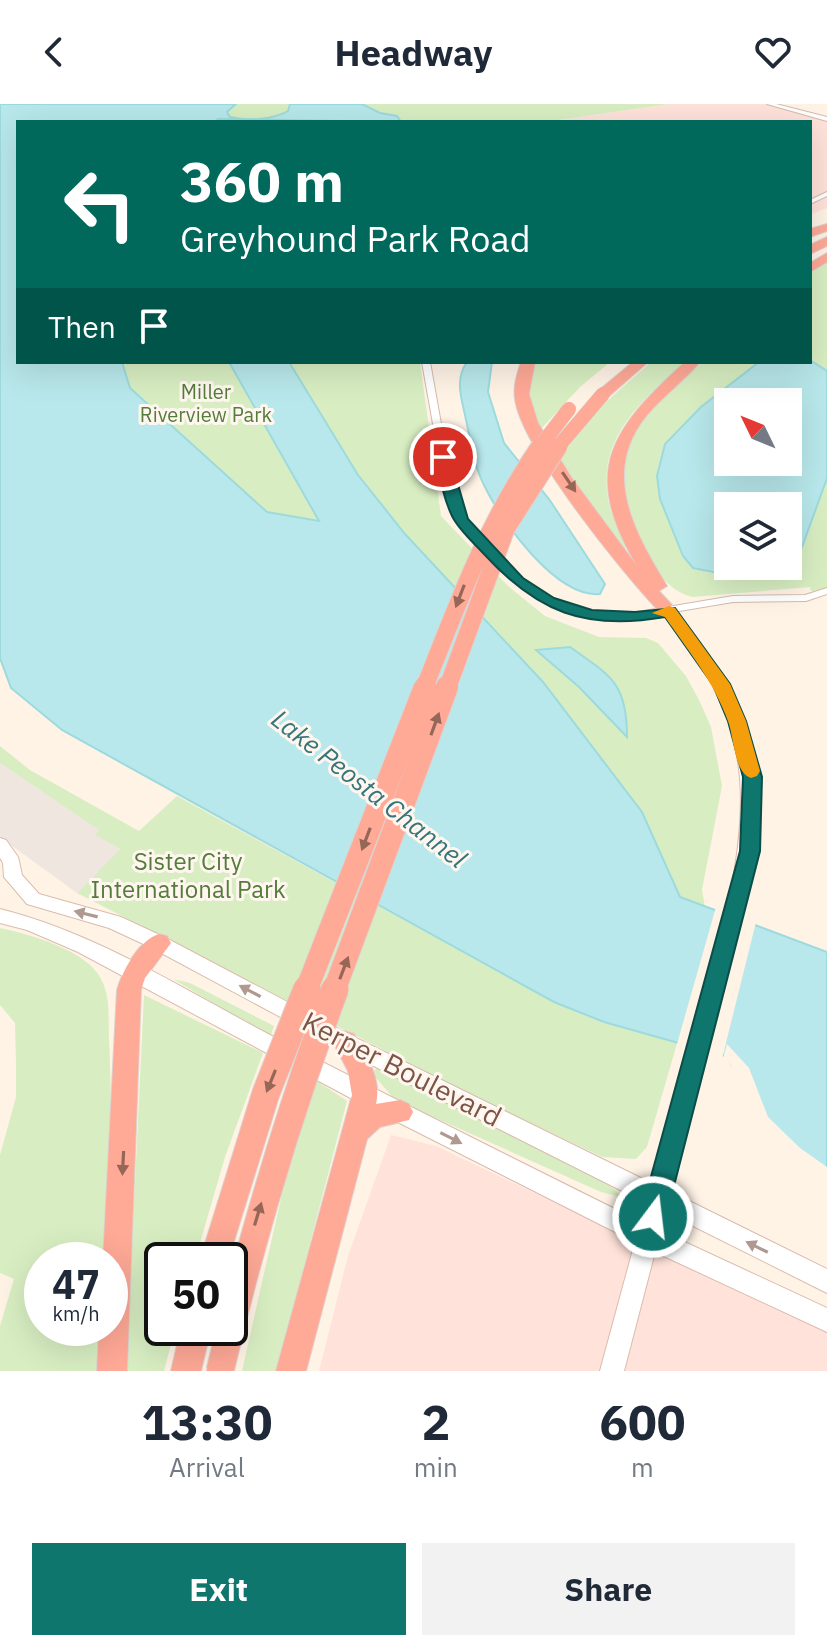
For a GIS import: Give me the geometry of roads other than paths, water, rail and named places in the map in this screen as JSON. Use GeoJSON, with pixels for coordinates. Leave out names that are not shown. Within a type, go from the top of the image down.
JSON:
{"type":"FeatureCollection","features":[{"type":"Feature","properties":{"kind":"highway"},"geometry":{"type":"LineString","coordinates":[[528,364],[522,402],[532,427],[613,546],[646,590],[666,608]]}},
{"type":"Feature","properties":{"kind":"highway"},"geometry":{"type":"LineString","coordinates":[[220,1242],[266,1093],[485,536],[533,453],[621,364]]}},
{"type":"Feature","properties":{"kind":"highway"},"geometry":{"type":"LineString","coordinates":[[220,1371],[252,1235],[290,1109],[506,529],[548,459],[596,392],[638,364]]}},
{"type":"Feature","properties":{"kind":"highway"},"geometry":{"type":"LineString","coordinates":[[666,608],[659,587],[624,528],[615,492],[615,464],[622,439],[635,417],[691,364]]}},
{"type":"Feature","properties":{"kind":"highway"},"geometry":{"type":"LineString","coordinates":[[112,1371],[129,1000],[134,974],[159,943]]}},
{"type":"Feature","properties":{"kind":"highway"},"geometry":{"type":"LineString","coordinates":[[291,1371],[365,1095],[360,1069],[345,1042]]}},
{"type":"Feature","properties":{"kind":"highway"},"geometry":{"type":"LineString","coordinates":[[354,1133],[374,1116],[400,1112]]}},
{"type":"Feature","properties":{"kind":"highway"},"geometry":{"type":"LineString","coordinates":[[186,1371],[192,1346]]}},
{"type":"Feature","properties":{"kind":"main road"},"geometry":{"type":"LineString","coordinates":[[612,1371],[739,895],[752,828],[752,777],[737,721],[721,684],[666,608]]}},
{"type":"Feature","properties":{"kind":"main road","name":"Kerper Boulevard"},"geometry":{"type":"LineString","coordinates":[[0,845],[8,854],[22,891],[33,899],[114,922],[159,943],[345,1042],[827,1281]]}},
{"type":"Feature","properties":{"kind":"main road"},"geometry":{"type":"LineString","coordinates":[[0,889],[12,870]]}},
{"type":"Feature","properties":{"kind":"main road","name":"Kerper Boulevard"},"geometry":{"type":"LineString","coordinates":[[0,916],[55,933],[365,1095],[648,1237],[827,1320]]}},
{"type":"Feature","properties":{"kind":"street"},"geometry":{"type":"LineString","coordinates":[[770,104],[827,119]]}},
{"type":"Feature","properties":{"kind":"street"},"geometry":{"type":"LineString","coordinates":[[426,364],[453,502],[461,520],[488,553],[531,592],[562,607],[620,618],[733,599],[806,598],[827,591]]}},
{"type":"Feature","properties":{"kind":"water","name":"Lake Peosta Channel"},"geometry":{"type":"Polygon","coordinates":[[[0,104],[236,104],[227,112],[230,117],[252,119],[282,114],[288,111],[290,104],[362,104],[380,113],[397,116],[400,120],[16,120],[16,364],[123,364],[130,388],[267,512],[319,521],[230,364],[290,364],[358,475],[405,534],[543,682],[642,812],[680,897],[827,952],[827,1183],[771,1140],[749,1089],[725,1056],[604,1022],[554,1002],[62,730],[11,688],[0,658],[0,104]]]}},
{"type":"Feature","properties":{"kind":"water"},"geometry":{"type":"Polygon","coordinates":[[[812,361],[827,371],[827,478],[802,547],[802,492],[714,492],[714,572],[693,568],[683,556],[660,499],[657,476],[665,444],[714,397],[714,476],[802,476],[802,388],[725,388],[756,364],[812,364],[812,361]]]}},
{"type":"Feature","properties":{"kind":"water"},"geometry":{"type":"Polygon","coordinates":[[[466,364],[492,364],[488,392],[504,443],[549,499],[605,584],[600,594],[583,592],[548,571],[517,536],[492,500],[473,453],[461,397],[466,364]]]}},
{"type":"Feature","properties":{"kind":"water"},"geometry":{"type":"Polygon","coordinates":[[[570,647],[606,674],[620,692],[627,737],[579,687],[536,650],[570,647]]]}},
{"type":"Feature","properties":{"kind":"park label","name":"Miller Riverview Park"},"geometry":{"type":"Point","coordinates":[206,404]}},
{"type":"Feature","properties":{"kind":"park label","name":"Sister City International Park"},"geometry":{"type":"Point","coordinates":[188,876]}}]}
